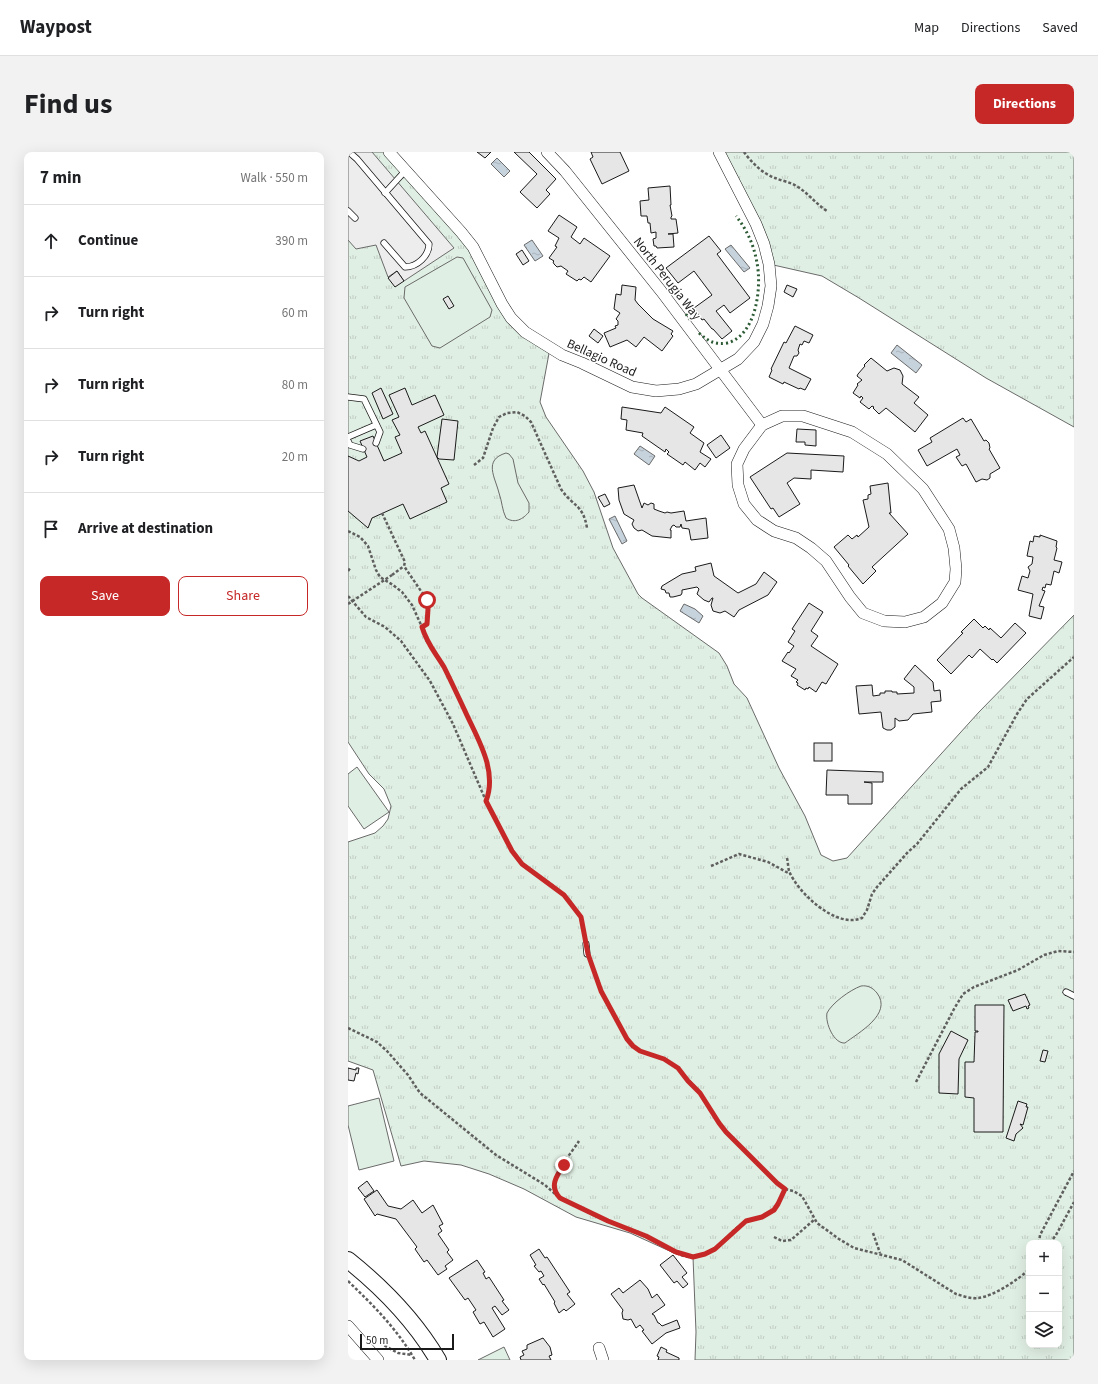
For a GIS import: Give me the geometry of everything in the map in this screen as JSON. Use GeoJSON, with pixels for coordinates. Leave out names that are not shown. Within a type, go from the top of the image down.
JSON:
{"type":"FeatureCollection","features":[{"type":"Feature","properties":{"kind":"main road"},"geometry":{"type":"LineString","coordinates":[[348,1260],[361,1270],[403,1312],[430,1346],[438,1360]]}},
{"type":"Feature","properties":{"kind":"street","name":"Bellagio Road"},"geometry":{"type":"LineString","coordinates":[[389,152],[473,247],[494,291],[511,318],[524,332],[562,355],[632,387],[656,390],[679,389],[696,384],[738,359],[754,342],[763,324],[768,306],[771,286],[769,264],[764,244],[758,227],[719,152]]}},
{"type":"Feature","properties":{"kind":"street","name":"North Perugia Way"},"geometry":{"type":"LineString","coordinates":[[547,152],[565,171],[661,291],[762,425]]}},
{"type":"Feature","properties":{"kind":"street"},"geometry":{"type":"LineString","coordinates":[[782,416],[803,416],[852,432],[887,454],[923,489],[949,529],[954,548],[956,569],[955,582],[942,603],[924,617],[905,622],[884,621],[863,613],[850,597],[826,561],[796,538],[774,531],[757,520],[744,504],[738,485],[737,464],[744,449],[762,425],[782,416]]}},
{"type":"Feature","properties":{"kind":"street"},"geometry":{"type":"LineString","coordinates":[[350,1331],[378,1360]]}},
{"type":"Feature","properties":{"kind":"street"},"geometry":{"type":"LineString","coordinates":[[599,1348],[603,1360]]}},
{"type":"Feature","properties":{"kind":"lane"},"geometry":{"type":"LineString","coordinates":[[349,152],[357,159],[429,244],[429,249],[425,257],[412,267],[405,267],[384,243]]}},
{"type":"Feature","properties":{"kind":"lane"},"geometry":{"type":"LineString","coordinates":[[385,193],[406,170]]}},
{"type":"Feature","properties":{"kind":"lane"},"geometry":{"type":"LineString","coordinates":[[348,211],[354,218]]}},
{"type":"Feature","properties":{"kind":"lane"},"geometry":{"type":"LineString","coordinates":[[348,397],[364,399],[380,432],[376,443]]}},
{"type":"Feature","properties":{"kind":"lane"},"geometry":{"type":"LineString","coordinates":[[348,437],[376,425]]}},
{"type":"Feature","properties":{"kind":"lane"},"geometry":{"type":"LineString","coordinates":[[348,441],[350,445],[363,449]]}},
{"type":"Feature","properties":{"kind":"lane"},"geometry":{"type":"LineString","coordinates":[[586,944],[588,954]]}},
{"type":"Feature","properties":{"kind":"lane"},"geometry":{"type":"LineString","coordinates":[[1066,992],[1074,996]]}},
{"type":"Feature","properties":{"kind":"path"},"geometry":{"type":"LineString","coordinates":[[744,152],[762,170],[772,177],[796,185],[814,202],[827,211]]}},
{"type":"Feature","properties":{"kind":"path"},"geometry":{"type":"LineString","coordinates":[[474,465],[483,458],[493,428],[499,417],[511,412],[521,413],[532,422],[561,489],[566,496],[582,510],[587,528]]}},
{"type":"Feature","properties":{"kind":"path"},"geometry":{"type":"LineString","coordinates":[[382,513],[405,562],[404,566],[427,600],[427,624],[422,627]]}},
{"type":"Feature","properties":{"kind":"path"},"geometry":{"type":"LineString","coordinates":[[348,531],[360,537],[368,546],[376,570],[380,577],[402,592],[412,605],[426,640],[444,667],[485,754],[489,774],[488,794],[486,801]]}},
{"type":"Feature","properties":{"kind":"path"},"geometry":{"type":"LineString","coordinates":[[348,604],[404,566]]}},
{"type":"Feature","properties":{"kind":"path"},"geometry":{"type":"LineString","coordinates":[[348,571],[351,567]]}},
{"type":"Feature","properties":{"kind":"path"},"geometry":{"type":"LineString","coordinates":[[348,596],[366,617],[385,627],[401,641],[430,681],[453,724],[486,801],[512,851],[522,864],[564,895],[576,908],[583,923],[586,944]]}},
{"type":"Feature","properties":{"kind":"path"},"geometry":{"type":"LineString","coordinates":[[787,858],[789,870],[798,885],[809,898],[826,912],[844,920],[862,918],[867,910],[872,894],[877,887],[917,844],[961,789],[988,767],[1016,714],[1027,699],[1074,657]]}},
{"type":"Feature","properties":{"kind":"path"},"geometry":{"type":"LineString","coordinates":[[711,866],[739,854],[768,862],[791,874]]}},
{"type":"Feature","properties":{"kind":"path"},"geometry":{"type":"LineString","coordinates":[[916,1082],[963,994],[974,987],[1018,970],[1044,955],[1058,952],[1074,952]]}},
{"type":"Feature","properties":{"kind":"path"},"geometry":{"type":"LineString","coordinates":[[588,954],[601,991],[627,1039],[633,1046],[640,1051],[664,1059],[678,1068],[700,1093],[726,1132],[777,1183],[785,1189],[798,1193],[802,1196],[817,1223],[827,1231],[854,1248],[902,1260],[956,1294],[978,1298],[990,1295],[1026,1273]]}},
{"type":"Feature","properties":{"kind":"path"},"geometry":{"type":"LineString","coordinates":[[348,1028],[377,1042],[408,1075],[420,1093],[496,1155],[544,1185],[560,1198],[602,1219],[646,1236],[676,1252],[693,1257],[705,1254],[715,1249],[746,1221],[762,1217],[774,1210],[785,1189]]}},
{"type":"Feature","properties":{"kind":"path"},"geometry":{"type":"LineString","coordinates":[[560,1198],[556,1194],[554,1184],[558,1174],[579,1141]]}},
{"type":"Feature","properties":{"kind":"path"},"geometry":{"type":"LineString","coordinates":[[1039,1240],[1040,1235],[1074,1171]]}},
{"type":"Feature","properties":{"kind":"path"},"geometry":{"type":"LineString","coordinates":[[1052,1240],[1074,1202]]}},
{"type":"Feature","properties":{"kind":"path"},"geometry":{"type":"LineString","coordinates":[[774,1237],[782,1242],[791,1240],[815,1219]]}},
{"type":"Feature","properties":{"kind":"path"},"geometry":{"type":"LineString","coordinates":[[873,1233],[880,1254]]}},
{"type":"Feature","properties":{"kind":"path"},"geometry":{"type":"LineString","coordinates":[[348,1281],[377,1309],[405,1342],[415,1360]]}},
{"type":"Feature","properties":{"kind":"path"},"geometry":{"type":"LineString","coordinates":[[398,1353],[412,1355]]}},
{"type":"Feature","properties":{"kind":"green space"},"geometry":{"type":"Polygon","coordinates":[[[348,152],[389,152],[461,232],[502,304],[550,348],[540,402],[546,417],[583,471],[594,492],[613,548],[638,594],[642,598],[719,653],[727,666],[734,684],[747,698],[779,768],[805,816],[821,855],[833,861],[847,858],[979,712],[1074,615],[1074,1360],[695,1360],[696,1332],[693,1257],[674,1253],[630,1233],[576,1217],[524,1189],[489,1174],[461,1165],[424,1161],[401,1166],[373,1070],[348,1061],[348,842],[375,833],[388,819],[391,806],[384,789],[369,774],[348,742],[348,152]]]}},
{"type":"Feature","properties":{"kind":"green space"},"geometry":{"type":"Polygon","coordinates":[[[724,152],[1074,152],[1074,427],[986,378],[822,276],[769,264],[724,152]]]}},
{"type":"Feature","properties":{"kind":"green space"},"geometry":{"type":"Polygon","coordinates":[[[457,257],[463,258],[492,310],[490,317],[440,348],[432,346],[404,298],[405,287],[457,257]]]}},
{"type":"Feature","properties":{"kind":"green space"},"geometry":{"type":"Polygon","coordinates":[[[506,453],[513,459],[518,483],[529,503],[529,512],[524,517],[516,521],[506,518],[492,470],[495,460],[499,456],[506,453]]]}},
{"type":"Feature","properties":{"kind":"green space"},"geometry":{"type":"Polygon","coordinates":[[[357,767],[389,812],[364,829],[348,806],[348,774],[357,767]]]}},
{"type":"Feature","properties":{"kind":"green space"},"geometry":{"type":"Polygon","coordinates":[[[861,986],[868,986],[877,993],[881,1001],[881,1008],[872,1022],[865,1028],[845,1043],[841,1042],[834,1037],[831,1032],[827,1022],[827,1013],[829,1009],[842,997],[861,986]]]}},
{"type":"Feature","properties":{"kind":"green space"},"geometry":{"type":"Polygon","coordinates":[[[379,1098],[394,1161],[359,1170],[348,1125],[348,1106],[379,1098]]]}},
{"type":"Feature","properties":{"kind":"green space"},"geometry":{"type":"Polygon","coordinates":[[[504,1347],[510,1360],[478,1360],[504,1347]]]}},
{"type":"Feature","properties":{"kind":"shaded area"},"geometry":{"type":"Polygon","coordinates":[[[348,152],[372,152],[454,248],[404,281],[397,271],[388,277],[376,245],[356,249],[348,240],[348,152]]]}},
{"type":"Feature","properties":{"kind":"water"},"geometry":{"type":"Polygon","coordinates":[[[497,158],[510,171],[504,177],[491,164],[497,158]]]}},
{"type":"Feature","properties":{"kind":"water"},"geometry":{"type":"Polygon","coordinates":[[[532,240],[543,256],[535,261],[524,245],[532,240]]]}},
{"type":"Feature","properties":{"kind":"water"},"geometry":{"type":"Polygon","coordinates":[[[731,245],[750,268],[744,272],[725,249],[731,245]]]}},
{"type":"Feature","properties":{"kind":"water"},"geometry":{"type":"Polygon","coordinates":[[[897,345],[922,365],[916,373],[891,353],[897,345]]]}},
{"type":"Feature","properties":{"kind":"water"},"geometry":{"type":"Polygon","coordinates":[[[640,446],[655,456],[649,465],[634,454],[640,446]]]}},
{"type":"Feature","properties":{"kind":"water"},"geometry":{"type":"Polygon","coordinates":[[[615,516],[627,541],[622,544],[609,519],[615,516]]]}},
{"type":"Feature","properties":{"kind":"water"},"geometry":{"type":"Polygon","coordinates":[[[684,604],[695,609],[703,616],[699,623],[680,611],[684,604]]]}},
{"type":"Feature","properties":{"kind":"building"},"geometry":{"type":"Polygon","coordinates":[[[477,152],[491,152],[485,158],[477,152]]]}},
{"type":"Feature","properties":{"kind":"building"},"geometry":{"type":"Polygon","coordinates":[[[514,152],[529,152],[556,179],[546,190],[550,194],[537,208],[520,192],[537,174],[514,152]]]}},
{"type":"Feature","properties":{"kind":"building"},"geometry":{"type":"Polygon","coordinates":[[[591,152],[620,152],[629,171],[602,184],[590,159],[593,157],[591,152]]]}},
{"type":"Feature","properties":{"kind":"building"},"geometry":{"type":"Polygon","coordinates":[[[670,186],[671,219],[676,219],[678,233],[668,234],[673,234],[674,247],[657,248],[654,246],[653,239],[656,238],[656,232],[651,233],[650,223],[648,223],[647,216],[641,216],[640,201],[649,200],[648,188],[670,186]]]}},
{"type":"Feature","properties":{"kind":"building"},"geometry":{"type":"Polygon","coordinates":[[[559,215],[577,227],[571,237],[580,244],[584,238],[610,256],[591,282],[584,277],[577,281],[566,274],[568,271],[561,266],[557,267],[553,262],[554,261],[549,258],[557,247],[555,246],[559,238],[548,231],[559,215]]]}},
{"type":"Feature","properties":{"kind":"building"},"geometry":{"type":"Polygon","coordinates":[[[709,236],[721,251],[717,254],[750,298],[730,313],[724,305],[716,311],[732,331],[722,339],[704,319],[702,320],[694,308],[712,295],[694,271],[678,283],[666,268],[709,236]]]}},
{"type":"Feature","properties":{"kind":"building"},"geometry":{"type":"Polygon","coordinates":[[[522,250],[529,261],[523,265],[516,254],[522,250]]]}},
{"type":"Feature","properties":{"kind":"building"},"geometry":{"type":"Polygon","coordinates":[[[397,271],[404,281],[395,287],[388,278],[397,271]]]}},
{"type":"Feature","properties":{"kind":"building"},"geometry":{"type":"Polygon","coordinates":[[[622,285],[636,287],[635,300],[638,304],[653,319],[673,331],[671,334],[673,336],[662,351],[644,337],[636,347],[627,340],[610,347],[604,333],[616,328],[615,326],[618,325],[618,321],[616,319],[620,313],[614,309],[616,294],[621,295],[622,285]]]}},
{"type":"Feature","properties":{"kind":"building"},"geometry":{"type":"Polygon","coordinates":[[[787,285],[797,289],[793,297],[784,292],[787,285]]]}},
{"type":"Feature","properties":{"kind":"building"},"geometry":{"type":"Polygon","coordinates":[[[448,296],[454,306],[449,309],[443,299],[448,296]]]}},
{"type":"Feature","properties":{"kind":"building"},"geometry":{"type":"Polygon","coordinates":[[[795,326],[813,335],[809,343],[804,341],[802,345],[800,344],[798,350],[799,353],[797,356],[794,356],[789,368],[811,379],[805,390],[799,389],[784,382],[783,384],[769,377],[772,370],[771,369],[784,342],[786,343],[795,326]]]}},
{"type":"Feature","properties":{"kind":"building"},"geometry":{"type":"Polygon","coordinates":[[[594,329],[603,336],[598,343],[589,336],[594,329]]]}},
{"type":"Feature","properties":{"kind":"building"},"geometry":{"type":"Polygon","coordinates":[[[871,358],[887,371],[894,368],[900,370],[903,376],[902,384],[919,397],[914,403],[928,415],[915,432],[886,408],[879,414],[872,406],[869,409],[860,402],[863,398],[861,396],[860,398],[853,393],[858,385],[857,384],[862,380],[857,376],[858,374],[871,358]]]}},
{"type":"Feature","properties":{"kind":"building"},"geometry":{"type":"Polygon","coordinates":[[[381,388],[393,414],[383,419],[372,393],[381,388]]]}},
{"type":"Feature","properties":{"kind":"building"},"geometry":{"type":"Polygon","coordinates":[[[405,388],[412,405],[435,395],[444,415],[418,427],[421,433],[425,431],[449,484],[441,488],[447,502],[410,519],[403,504],[372,518],[368,528],[348,511],[348,456],[359,461],[367,457],[360,441],[373,436],[384,461],[402,453],[395,437],[400,435],[392,420],[399,417],[389,395],[405,388]]]}},
{"type":"Feature","properties":{"kind":"building"},"geometry":{"type":"Polygon","coordinates":[[[622,407],[661,413],[665,407],[694,427],[690,433],[704,443],[700,452],[711,459],[705,467],[700,463],[695,470],[685,462],[683,465],[667,454],[669,452],[666,449],[665,452],[642,436],[643,433],[626,430],[627,420],[621,419],[622,407]]]}},
{"type":"Feature","properties":{"kind":"building"},"geometry":{"type":"Polygon","coordinates":[[[963,418],[966,422],[971,419],[984,441],[986,440],[989,443],[989,449],[1000,468],[990,474],[990,478],[987,480],[982,479],[976,482],[966,464],[962,466],[956,457],[960,455],[957,449],[927,466],[918,450],[932,442],[930,438],[963,418]]]}},
{"type":"Feature","properties":{"kind":"building"},"geometry":{"type":"Polygon","coordinates":[[[442,419],[458,421],[454,460],[439,459],[437,457],[442,419]]]}},
{"type":"Feature","properties":{"kind":"building"},"geometry":{"type":"Polygon","coordinates":[[[797,429],[816,430],[816,446],[805,445],[805,442],[796,442],[797,429]]]}},
{"type":"Feature","properties":{"kind":"building"},"geometry":{"type":"Polygon","coordinates":[[[721,435],[730,448],[716,458],[707,445],[721,435]]]}},
{"type":"Feature","properties":{"kind":"building"},"geometry":{"type":"Polygon","coordinates":[[[787,453],[844,456],[843,472],[811,470],[811,479],[794,478],[787,483],[800,504],[779,517],[773,508],[771,509],[750,477],[787,453]]]}},
{"type":"Feature","properties":{"kind":"building"},"geometry":{"type":"Polygon","coordinates":[[[888,483],[891,513],[889,513],[908,534],[872,567],[876,571],[863,584],[834,547],[848,535],[852,539],[857,535],[858,537],[869,527],[863,500],[868,499],[868,495],[871,494],[870,486],[888,483]]]}},
{"type":"Feature","properties":{"kind":"building"},"geometry":{"type":"Polygon","coordinates":[[[634,485],[642,508],[644,503],[648,505],[651,503],[654,504],[654,509],[665,513],[684,511],[686,521],[706,518],[708,538],[691,540],[689,529],[682,528],[681,524],[680,527],[676,527],[674,525],[672,526],[670,530],[671,538],[652,536],[642,530],[638,531],[632,524],[634,520],[624,514],[619,500],[618,488],[634,485]]]}},
{"type":"Feature","properties":{"kind":"building"},"geometry":{"type":"Polygon","coordinates":[[[605,494],[610,504],[604,507],[598,497],[605,494]]]}},
{"type":"Feature","properties":{"kind":"building"},"geometry":{"type":"Polygon","coordinates":[[[1040,535],[1057,541],[1054,560],[1062,562],[1059,573],[1054,571],[1051,585],[1046,584],[1045,588],[1043,587],[1042,590],[1045,591],[1039,606],[1044,607],[1041,619],[1029,616],[1033,594],[1018,590],[1022,576],[1028,578],[1030,571],[1028,567],[1032,564],[1033,557],[1027,556],[1030,541],[1033,542],[1034,536],[1040,537],[1040,535]]]}},
{"type":"Feature","properties":{"kind":"building"},"geometry":{"type":"Polygon","coordinates":[[[711,563],[714,576],[738,593],[756,584],[764,572],[777,582],[768,595],[739,610],[734,617],[725,611],[720,613],[713,611],[711,605],[713,598],[709,602],[704,600],[697,594],[699,589],[697,587],[682,590],[681,595],[673,597],[670,597],[669,593],[666,593],[665,590],[661,589],[662,586],[682,574],[696,571],[695,567],[711,563]]]}},
{"type":"Feature","properties":{"kind":"building"},"geometry":{"type":"Polygon","coordinates":[[[809,603],[823,612],[811,631],[818,636],[811,646],[838,664],[826,684],[822,682],[816,692],[809,687],[805,690],[797,685],[798,683],[796,682],[798,680],[791,676],[796,669],[782,661],[794,646],[788,642],[795,631],[792,629],[809,603]]]}},
{"type":"Feature","properties":{"kind":"building"},"geometry":{"type":"Polygon","coordinates":[[[974,619],[983,628],[985,626],[989,630],[990,628],[1001,638],[1015,623],[1026,633],[997,663],[980,649],[972,658],[969,655],[951,674],[937,660],[963,633],[961,632],[974,619]]]}},
{"type":"Feature","properties":{"kind":"building"},"geometry":{"type":"Polygon","coordinates":[[[915,665],[933,682],[934,691],[940,690],[941,701],[931,702],[932,712],[913,714],[908,720],[899,721],[895,718],[895,727],[891,730],[883,728],[881,712],[859,714],[856,686],[872,685],[873,696],[880,695],[880,693],[885,693],[885,691],[897,692],[897,694],[914,693],[914,687],[904,679],[915,665]]]}},
{"type":"Feature","properties":{"kind":"building"},"geometry":{"type":"Polygon","coordinates":[[[814,743],[832,743],[832,761],[814,761],[814,743]]]}},
{"type":"Feature","properties":{"kind":"building"},"geometry":{"type":"Polygon","coordinates":[[[827,770],[883,772],[883,782],[864,782],[872,783],[872,804],[848,804],[848,795],[826,795],[827,770]]]}},
{"type":"Feature","properties":{"kind":"building"},"geometry":{"type":"Polygon","coordinates":[[[1025,994],[1030,1005],[1028,1006],[1029,1008],[1027,1009],[1026,1006],[1013,1011],[1008,1000],[1025,994]]]}},
{"type":"Feature","properties":{"kind":"building"},"geometry":{"type":"Polygon","coordinates":[[[975,1005],[1004,1005],[1003,1132],[974,1132],[974,1098],[965,1097],[965,1062],[974,1062],[975,1032],[978,1032],[975,1031],[975,1005]]]}},
{"type":"Feature","properties":{"kind":"building"},"geometry":{"type":"Polygon","coordinates":[[[951,1031],[968,1040],[959,1059],[958,1094],[939,1093],[939,1054],[951,1031]]]}},
{"type":"Feature","properties":{"kind":"building"},"geometry":{"type":"Polygon","coordinates":[[[1043,1050],[1048,1051],[1045,1062],[1040,1061],[1043,1050]]]}},
{"type":"Feature","properties":{"kind":"building"},"geometry":{"type":"Polygon","coordinates":[[[348,1068],[356,1070],[356,1068],[359,1068],[358,1074],[356,1073],[354,1081],[348,1080],[348,1068]]]}},
{"type":"Feature","properties":{"kind":"building"},"geometry":{"type":"Polygon","coordinates":[[[1018,1101],[1027,1104],[1026,1107],[1028,1107],[1023,1125],[1020,1124],[1023,1128],[1016,1134],[1014,1141],[1006,1138],[1018,1101]]]}},
{"type":"Feature","properties":{"kind":"building"},"geometry":{"type":"Polygon","coordinates":[[[367,1181],[374,1191],[365,1197],[358,1188],[367,1181]]]}},
{"type":"Feature","properties":{"kind":"building"},"geometry":{"type":"Polygon","coordinates":[[[377,1190],[388,1206],[401,1209],[413,1200],[422,1213],[433,1205],[443,1224],[439,1226],[442,1231],[438,1234],[449,1250],[447,1252],[453,1260],[445,1266],[447,1269],[438,1275],[427,1260],[424,1262],[415,1249],[417,1247],[396,1219],[377,1214],[375,1216],[364,1199],[377,1190]]]}},
{"type":"Feature","properties":{"kind":"building"},"geometry":{"type":"Polygon","coordinates":[[[539,1249],[545,1258],[547,1257],[570,1292],[567,1294],[575,1304],[566,1311],[564,1309],[559,1313],[554,1303],[555,1302],[544,1284],[543,1285],[539,1279],[544,1276],[541,1271],[539,1272],[534,1266],[536,1265],[530,1255],[539,1249]]]}},
{"type":"Feature","properties":{"kind":"building"},"geometry":{"type":"Polygon","coordinates":[[[673,1255],[687,1273],[682,1277],[688,1284],[683,1288],[677,1281],[674,1283],[660,1265],[673,1255]]]}},
{"type":"Feature","properties":{"kind":"building"},"geometry":{"type":"Polygon","coordinates":[[[477,1260],[485,1272],[483,1273],[486,1279],[489,1277],[504,1300],[502,1301],[509,1310],[502,1315],[495,1306],[492,1308],[505,1329],[493,1337],[484,1322],[480,1324],[473,1312],[476,1310],[468,1298],[465,1300],[449,1278],[477,1260]]]}},
{"type":"Feature","properties":{"kind":"building"},"geometry":{"type":"Polygon","coordinates":[[[640,1280],[648,1289],[652,1298],[657,1294],[665,1305],[652,1314],[658,1323],[662,1326],[677,1320],[680,1328],[666,1333],[652,1344],[642,1331],[644,1330],[640,1325],[636,1328],[631,1319],[623,1319],[623,1310],[611,1294],[619,1288],[623,1293],[640,1280]]]}},
{"type":"Feature","properties":{"kind":"building"},"geometry":{"type":"Polygon","coordinates":[[[543,1338],[550,1347],[552,1355],[549,1356],[551,1360],[521,1360],[520,1357],[524,1355],[522,1351],[527,1349],[527,1345],[543,1338]]]}},
{"type":"Feature","properties":{"kind":"building"},"geometry":{"type":"Polygon","coordinates":[[[661,1347],[667,1350],[666,1352],[679,1358],[679,1360],[658,1360],[659,1357],[657,1356],[661,1347]]]}},
{"type":"Feature","properties":{"kind":"hedge"},"geometry":{"type":"LineString","coordinates":[[699,333],[712,342],[727,343],[737,339],[745,331],[755,310],[758,285],[756,256],[750,238],[736,216]]}},
{"type":"Feature","properties":{"kind":"hedge"},"geometry":{"type":"LineString","coordinates":[[686,314],[691,321]]}},
{"type":"Feature","properties":{"kind":"route"},"geometry":{"type":"LineString","coordinates":[[427,600],[427,624],[422,627],[426,640],[444,667],[485,754],[489,774],[488,794],[486,801],[512,851],[522,864],[564,895],[576,908],[583,923],[588,954],[601,991],[627,1039],[640,1051],[664,1059],[678,1068],[700,1093],[726,1132],[777,1183],[785,1189],[774,1210],[762,1217],[746,1221],[715,1249],[705,1254],[688,1257],[638,1232],[591,1214],[560,1198],[556,1194],[554,1184],[564,1165]]}}]}
